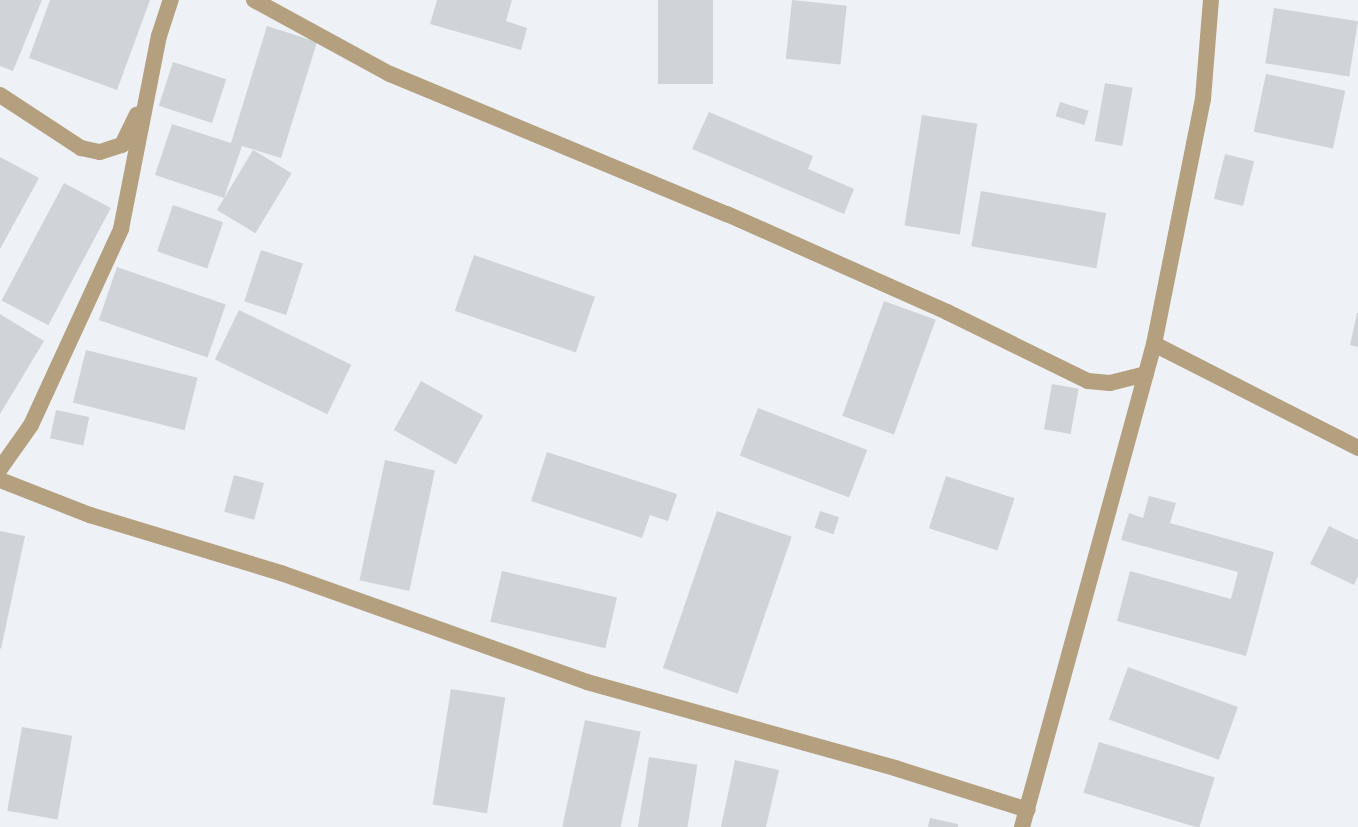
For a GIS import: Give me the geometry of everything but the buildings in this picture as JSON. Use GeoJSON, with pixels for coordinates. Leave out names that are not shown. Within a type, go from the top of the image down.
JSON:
{"type":"FeatureCollection","features":[{"type":"Feature","properties":{"kind":"street"},"geometry":{"type":"LineString","coordinates":[[0,469],[31,425],[121,229],[147,94],[171,0]]}},
{"type":"Feature","properties":{"kind":"street"},"geometry":{"type":"LineString","coordinates":[[254,0],[390,74],[727,214],[947,312],[1088,381],[1110,383],[1146,374]]}},
{"type":"Feature","properties":{"kind":"street"},"geometry":{"type":"LineString","coordinates":[[1022,827],[1154,344],[1203,99],[1211,0]]}},
{"type":"Feature","properties":{"kind":"street"},"geometry":{"type":"LineString","coordinates":[[0,95],[81,148],[100,152],[122,145],[147,94]]}},
{"type":"Feature","properties":{"kind":"street"},"geometry":{"type":"LineString","coordinates":[[1154,344],[1358,448]]}},
{"type":"Feature","properties":{"kind":"street"},"geometry":{"type":"LineString","coordinates":[[0,480],[90,515],[292,577],[587,682],[895,768],[1028,810]]}}]}
